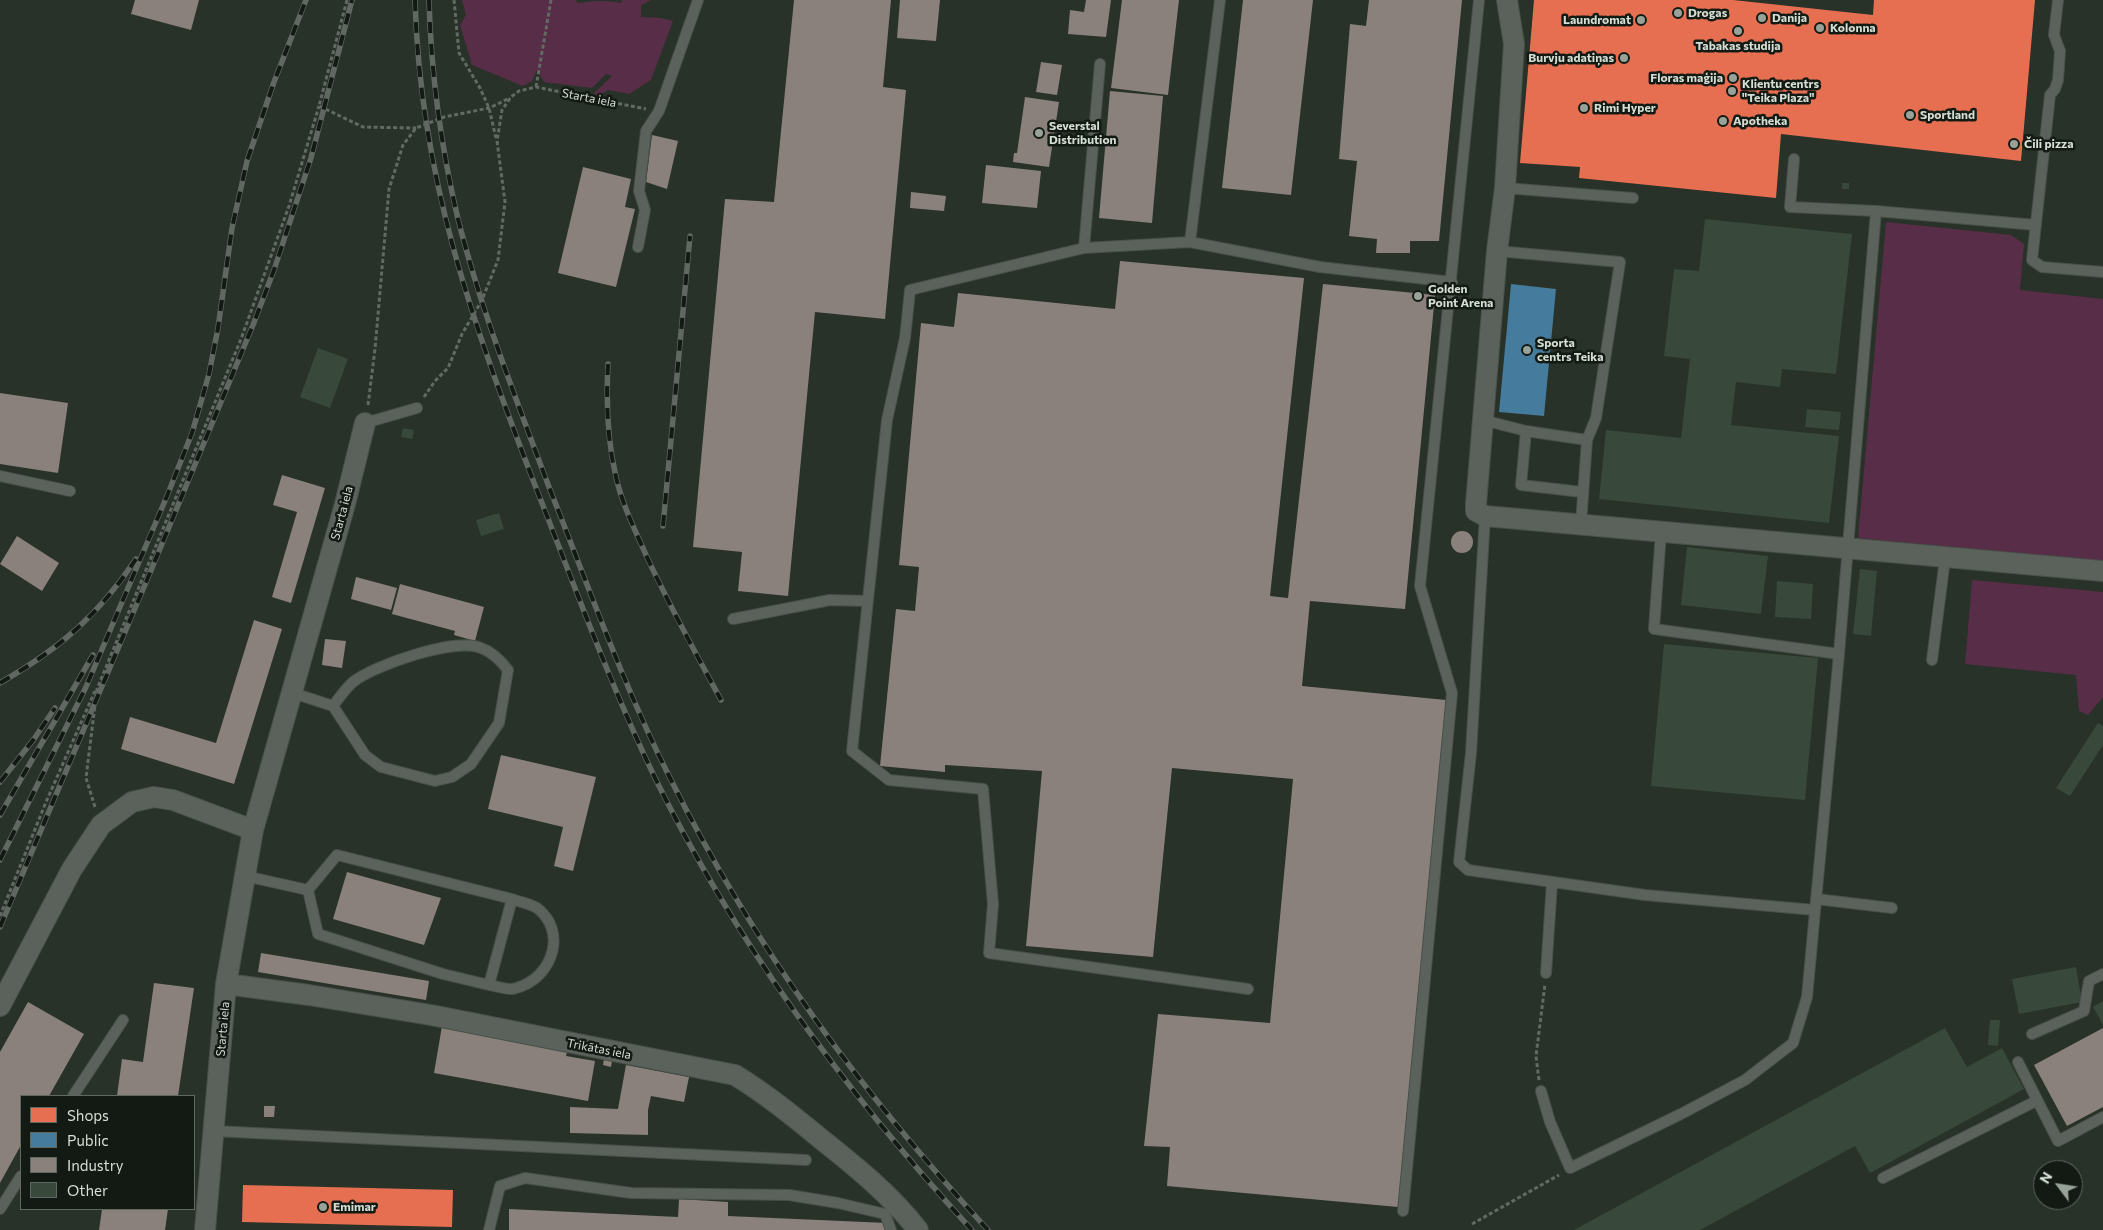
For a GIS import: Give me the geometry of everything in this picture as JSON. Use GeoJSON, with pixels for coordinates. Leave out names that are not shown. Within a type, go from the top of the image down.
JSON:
{"type":"FeatureCollection","features":[{"type":"Feature","properties":{"kind":"street"},"geometry":{"type":"LineString","coordinates":[[1507,0],[1514,44],[1505,188],[1497,251],[1476,511],[1485,516],[2103,572]]}},
{"type":"Feature","properties":{"kind":"street","name":"Starta iela"},"geometry":{"type":"LineString","coordinates":[[205,1230],[226,984],[253,830],[365,423]]}},
{"type":"Feature","properties":{"kind":"street"},"geometry":{"type":"LineString","coordinates":[[0,1006],[72,869],[101,825],[132,802],[154,797],[174,800],[253,830]]}},
{"type":"Feature","properties":{"kind":"street","name":"Trikātas iela"},"geometry":{"type":"LineString","coordinates":[[226,984],[431,1015],[735,1075],[764,1093],[856,1167],[907,1215],[918,1230]]}},
{"type":"Feature","properties":{"kind":"lane"},"geometry":{"type":"LineString","coordinates":[[638,247],[645,210],[639,191],[646,131],[659,111],[698,0]]}},
{"type":"Feature","properties":{"kind":"lane"},"geometry":{"type":"LineString","coordinates":[[1190,242],[1220,0]]}},
{"type":"Feature","properties":{"kind":"lane"},"geometry":{"type":"LineString","coordinates":[[1403,1210],[1452,693],[1420,586],[1480,0]]}},
{"type":"Feature","properties":{"kind":"lane"},"geometry":{"type":"LineString","coordinates":[[2058,0],[2054,35],[2060,51],[2058,80],[2055,89],[2050,95],[2032,260],[2042,267],[2103,272]]}},
{"type":"Feature","properties":{"kind":"lane"},"geometry":{"type":"LineString","coordinates":[[1084,248],[1100,64]]}},
{"type":"Feature","properties":{"kind":"lane"},"geometry":{"type":"LineString","coordinates":[[1794,160],[1790,207],[1876,211],[2036,225]]}},
{"type":"Feature","properties":{"kind":"lane"},"geometry":{"type":"LineString","coordinates":[[1505,188],[1633,198]]}},
{"type":"Feature","properties":{"kind":"lane"},"geometry":{"type":"LineString","coordinates":[[1541,1091],[1550,1122],[1570,1168],[1681,1114],[1745,1080],[1793,1043],[1807,997],[1839,654],[1876,211]]}},
{"type":"Feature","properties":{"kind":"lane"},"geometry":{"type":"LineString","coordinates":[[1248,990],[989,953],[993,904],[983,789],[889,780],[852,751],[887,420],[905,338],[910,290],[1084,248],[1190,242],[1320,267],[1452,282]]}},
{"type":"Feature","properties":{"kind":"lane"},"geometry":{"type":"LineString","coordinates":[[1497,251],[1620,262],[1596,418],[1587,440],[1581,524]]}},
{"type":"Feature","properties":{"kind":"lane"},"geometry":{"type":"LineString","coordinates":[[365,423],[417,408]]}},
{"type":"Feature","properties":{"kind":"lane"},"geometry":{"type":"LineString","coordinates":[[1483,420],[1526,431],[1587,440]]}},
{"type":"Feature","properties":{"kind":"lane"},"geometry":{"type":"LineString","coordinates":[[1526,431],[1521,484],[1582,492]]}},
{"type":"Feature","properties":{"kind":"lane"},"geometry":{"type":"LineString","coordinates":[[0,476],[70,490]]}},
{"type":"Feature","properties":{"kind":"lane"},"geometry":{"type":"LineString","coordinates":[[1485,516],[1471,743],[1459,862],[1468,870],[1645,895],[1892,908]]}},
{"type":"Feature","properties":{"kind":"lane"},"geometry":{"type":"LineString","coordinates":[[1661,532],[1654,629],[1839,654]]}},
{"type":"Feature","properties":{"kind":"lane"},"geometry":{"type":"LineString","coordinates":[[1932,660],[1945,558]]}},
{"type":"Feature","properties":{"kind":"lane"},"geometry":{"type":"LineString","coordinates":[[733,619],[830,600],[867,601]]}},
{"type":"Feature","properties":{"kind":"lane"},"geometry":{"type":"LineString","coordinates":[[292,693],[333,706],[365,755],[381,767],[435,781],[452,777],[471,764],[499,723],[508,670],[499,659],[480,647],[458,647],[418,653],[371,672],[353,682],[333,706]]}},
{"type":"Feature","properties":{"kind":"lane"},"geometry":{"type":"LineString","coordinates":[[337,855],[512,899],[537,908],[549,922],[555,937],[554,948],[540,976],[532,982],[512,989],[489,985],[443,974],[318,934],[308,890],[337,855]]}},
{"type":"Feature","properties":{"kind":"lane"},"geometry":{"type":"LineString","coordinates":[[245,876],[308,890]]}},
{"type":"Feature","properties":{"kind":"lane"},"geometry":{"type":"LineString","coordinates":[[1546,973],[1552,883]]}},
{"type":"Feature","properties":{"kind":"lane"},"geometry":{"type":"LineString","coordinates":[[489,985],[512,899]]}},
{"type":"Feature","properties":{"kind":"lane"},"geometry":{"type":"LineString","coordinates":[[2032,1034],[2084,1011],[2089,981],[2103,974]]}},
{"type":"Feature","properties":{"kind":"lane"},"geometry":{"type":"LineString","coordinates":[[74,1095],[122,1020]]}},
{"type":"Feature","properties":{"kind":"lane"},"geometry":{"type":"LineString","coordinates":[[2018,1062],[2036,1101],[2058,1141],[2103,1117]]}},
{"type":"Feature","properties":{"kind":"lane"},"geometry":{"type":"LineString","coordinates":[[1882,1178],[2036,1101]]}},
{"type":"Feature","properties":{"kind":"lane"},"geometry":{"type":"LineString","coordinates":[[214,1131],[806,1160]]}},
{"type":"Feature","properties":{"kind":"lane"},"geometry":{"type":"LineString","coordinates":[[0,1209],[20,1178]]}},
{"type":"Feature","properties":{"kind":"lane"},"geometry":{"type":"LineString","coordinates":[[489,1230],[500,1186],[525,1178],[631,1194],[789,1196],[838,1203],[885,1214],[892,1230]]}},
{"type":"Feature","properties":{"kind":"path"},"geometry":{"type":"LineString","coordinates":[[0,916],[46,802],[97,688],[241,339],[290,206],[347,0]]}},
{"type":"Feature","properties":{"kind":"path"},"geometry":{"type":"LineString","coordinates":[[417,408],[435,381],[448,368],[462,334],[482,300],[498,260],[505,202],[497,141],[489,108],[480,88],[459,53],[454,0]]}},
{"type":"Feature","properties":{"kind":"path"},"geometry":{"type":"LineString","coordinates":[[536,87],[551,0]]}},
{"type":"Feature","properties":{"kind":"path","name":"Starta iela"},"geometry":{"type":"LineString","coordinates":[[511,97],[519,91],[536,87],[659,111]]}},
{"type":"Feature","properties":{"kind":"path"},"geometry":{"type":"LineString","coordinates":[[319,106],[363,127],[416,128],[444,117],[489,108],[511,97]]}},
{"type":"Feature","properties":{"kind":"path"},"geometry":{"type":"LineString","coordinates":[[497,141],[502,110],[511,97]]}},
{"type":"Feature","properties":{"kind":"path"},"geometry":{"type":"LineString","coordinates":[[365,423],[374,365],[389,189],[403,146],[416,128]]}},
{"type":"Feature","properties":{"kind":"path"},"geometry":{"type":"LineString","coordinates":[[97,688],[86,778],[101,825]]}},
{"type":"Feature","properties":{"kind":"path"},"geometry":{"type":"LineString","coordinates":[[1541,1091],[1536,1056],[1546,973]]}},
{"type":"Feature","properties":{"kind":"path"},"geometry":{"type":"LineString","coordinates":[[1472,1224],[1570,1168]]}},
{"type":"Feature","properties":{"kind":"shaded area"},"geometry":{"type":"Polygon","coordinates":[[[462,0],[576,0],[578,3],[610,1],[621,3],[622,0],[651,0],[641,5],[641,17],[673,21],[651,80],[629,94],[608,90],[600,95],[593,94],[612,76],[606,74],[592,88],[544,82],[537,70],[532,81],[523,86],[472,65],[460,25],[466,15],[462,0]]]}},
{"type":"Feature","properties":{"kind":"shaded area"},"geometry":{"type":"Polygon","coordinates":[[[1886,222],[2011,235],[2024,244],[2020,290],[2103,299],[2103,561],[1858,538],[1886,222]]]}},
{"type":"Feature","properties":{"kind":"shaded area"},"geometry":{"type":"Polygon","coordinates":[[[1972,580],[2103,592],[2103,697],[2088,715],[2079,711],[2076,675],[1965,664],[1972,580]]]}},
{"type":"Feature","properties":{"kind":"building: Shops"},"geometry":{"type":"Polygon","coordinates":[[[1534,0],[1733,0],[1873,15],[1874,0],[2035,0],[2021,161],[1781,134],[1776,198],[1579,178],[1580,167],[1520,163],[1534,0]]]}},
{"type":"Feature","properties":{"kind":"building: Shops"},"geometry":{"type":"Polygon","coordinates":[[[243,1185],[453,1190],[452,1227],[242,1222],[243,1185]]]}},
{"type":"Feature","properties":{"kind":"building: Public","name":"Sporta centrs Teika"},"geometry":{"type":"Polygon","coordinates":[[[1511,284],[1556,289],[1544,416],[1499,412],[1511,284]]]}},
{"type":"Feature","properties":{"kind":"building: Industry"},"geometry":{"type":"Polygon","coordinates":[[[135,0],[199,0],[191,30],[131,14],[135,0]]]}},
{"type":"Feature","properties":{"kind":"building: Industry"},"geometry":{"type":"Polygon","coordinates":[[[794,0],[891,0],[883,87],[906,90],[885,319],[815,312],[788,596],[738,591],[742,552],[693,547],[725,199],[774,202],[794,0]]]}},
{"type":"Feature","properties":{"kind":"building: Industry"},"geometry":{"type":"Polygon","coordinates":[[[900,0],[940,0],[936,41],[897,38],[900,0]]]}},
{"type":"Feature","properties":{"kind":"building: Industry"},"geometry":{"type":"Polygon","coordinates":[[[1086,0],[1111,0],[1106,37],[1068,34],[1070,10],[1084,12],[1086,0]]]}},
{"type":"Feature","properties":{"kind":"building: Industry"},"geometry":{"type":"Polygon","coordinates":[[[1122,0],[1179,0],[1168,95],[1111,88],[1122,0]]]}},
{"type":"Feature","properties":{"kind":"building: Industry"},"geometry":{"type":"Polygon","coordinates":[[[1243,0],[1313,0],[1291,195],[1222,188],[1243,0]]]}},
{"type":"Feature","properties":{"kind":"building: Industry"},"geometry":{"type":"Polygon","coordinates":[[[1369,0],[1462,0],[1439,241],[1410,241],[1410,253],[1376,253],[1377,239],[1349,236],[1357,161],[1339,159],[1350,24],[1366,26],[1369,0]]]}},
{"type":"Feature","properties":{"kind":"building: Industry"},"geometry":{"type":"Polygon","coordinates":[[[1041,62],[1062,65],[1057,95],[1036,92],[1041,62]]]}},
{"type":"Feature","properties":{"kind":"building: Industry"},"geometry":{"type":"Polygon","coordinates":[[[1110,91],[1163,96],[1152,223],[1099,218],[1110,91]]]}},
{"type":"Feature","properties":{"kind":"building: Industry"},"geometry":{"type":"Polygon","coordinates":[[[1025,97],[1059,102],[1049,167],[1013,162],[1014,153],[1017,153],[1025,97]]]}},
{"type":"Feature","properties":{"kind":"building: Industry"},"geometry":{"type":"Polygon","coordinates":[[[652,135],[678,141],[667,189],[646,182],[652,135]]]}},
{"type":"Feature","properties":{"kind":"building: Industry"},"geometry":{"type":"Polygon","coordinates":[[[986,165],[1041,171],[1037,208],[982,203],[986,165]]]}},
{"type":"Feature","properties":{"kind":"building: Industry"},"geometry":{"type":"Polygon","coordinates":[[[583,167],[631,179],[625,207],[635,209],[616,287],[558,273],[583,167]]]}},
{"type":"Feature","properties":{"kind":"building: Industry"},"geometry":{"type":"Polygon","coordinates":[[[911,192],[946,196],[944,211],[910,208],[911,192]]]}},
{"type":"Feature","properties":{"kind":"building: Industry"},"geometry":{"type":"Polygon","coordinates":[[[1120,261],[1304,278],[1270,596],[1288,598],[1323,284],[1435,295],[1405,609],[1310,601],[1302,686],[1446,700],[1398,1207],[1167,1186],[1170,1147],[1144,1146],[1158,1014],[1270,1023],[1293,779],[1172,768],[1153,957],[1026,946],[1042,771],[945,765],[945,772],[880,766],[896,609],[915,611],[919,567],[899,565],[921,323],[954,327],[958,293],[1115,309],[1120,261]]]}},
{"type":"Feature","properties":{"kind":"building: Industry"},"geometry":{"type":"Polygon","coordinates":[[[0,393],[68,403],[58,473],[0,464],[0,393]]]}},
{"type":"Feature","properties":{"kind":"building: Industry"},"geometry":{"type":"Polygon","coordinates":[[[282,475],[325,488],[291,603],[272,597],[297,512],[273,505],[282,475]]]}},
{"type":"Feature","properties":{"kind":"building: Industry"},"geometry":{"type":"Polygon","coordinates":[[[1462,531],[1470,534],[1473,542],[1470,550],[1462,553],[1454,550],[1451,542],[1454,534],[1462,531]]]}},
{"type":"Feature","properties":{"kind":"building: Industry"},"geometry":{"type":"Polygon","coordinates":[[[17,536],[59,563],[42,591],[0,564],[17,536]]]}},
{"type":"Feature","properties":{"kind":"building: Industry"},"geometry":{"type":"Polygon","coordinates":[[[356,577],[397,588],[391,610],[351,599],[356,577]]]}},
{"type":"Feature","properties":{"kind":"building: Industry"},"geometry":{"type":"Polygon","coordinates":[[[400,584],[484,607],[475,641],[454,635],[455,631],[392,614],[400,584]]]}},
{"type":"Feature","properties":{"kind":"building: Industry"},"geometry":{"type":"Polygon","coordinates":[[[254,620],[282,629],[234,784],[121,749],[130,717],[216,743],[254,620]]]}},
{"type":"Feature","properties":{"kind":"building: Industry"},"geometry":{"type":"Polygon","coordinates":[[[325,639],[346,641],[342,668],[322,665],[325,639]]]}},
{"type":"Feature","properties":{"kind":"building: Industry"},"geometry":{"type":"Polygon","coordinates":[[[501,755],[596,777],[573,871],[554,866],[563,827],[488,809],[501,755]]]}},
{"type":"Feature","properties":{"kind":"building: Industry"},"geometry":{"type":"Polygon","coordinates":[[[347,872],[441,898],[424,945],[333,919],[347,872]]]}},
{"type":"Feature","properties":{"kind":"building: Industry"},"geometry":{"type":"Polygon","coordinates":[[[261,953],[429,981],[426,1000],[258,972],[261,953]]]}},
{"type":"Feature","properties":{"kind":"building: Industry"},"geometry":{"type":"Polygon","coordinates":[[[154,983],[194,988],[178,1095],[117,1095],[122,1059],[143,1062],[154,983]]]}},
{"type":"Feature","properties":{"kind":"building: Industry"},"geometry":{"type":"Polygon","coordinates":[[[28,1002],[84,1034],[50,1095],[20,1095],[20,1147],[0,1183],[0,1052],[28,1002]]]}},
{"type":"Feature","properties":{"kind":"building: Industry"},"geometry":{"type":"Polygon","coordinates":[[[442,1026],[568,1048],[566,1056],[595,1061],[588,1101],[434,1073],[442,1026]]]}},
{"type":"Feature","properties":{"kind":"building: Industry"},"geometry":{"type":"Polygon","coordinates":[[[2103,1028],[2103,1107],[2067,1126],[2034,1065],[2103,1028]]]}},
{"type":"Feature","properties":{"kind":"building: Industry"},"geometry":{"type":"Polygon","coordinates":[[[604,1059],[612,1061],[611,1067],[603,1065],[604,1059]]]}},
{"type":"Feature","properties":{"kind":"building: Industry"},"geometry":{"type":"Polygon","coordinates":[[[626,1065],[689,1077],[684,1102],[651,1096],[648,1110],[648,1135],[570,1133],[570,1107],[618,1109],[626,1065]]]}},
{"type":"Feature","properties":{"kind":"building: Industry"},"geometry":{"type":"Polygon","coordinates":[[[264,1106],[275,1106],[274,1117],[264,1117],[264,1106]]]}},
{"type":"Feature","properties":{"kind":"building: Industry"},"geometry":{"type":"Polygon","coordinates":[[[679,1199],[728,1202],[728,1216],[887,1223],[886,1230],[509,1230],[509,1209],[678,1217],[679,1199]]]}},
{"type":"Feature","properties":{"kind":"building: Industry"},"geometry":{"type":"Polygon","coordinates":[[[102,1210],[168,1210],[165,1230],[99,1230],[102,1210]]]}},
{"type":"Feature","properties":{"kind":"building: Other"},"geometry":{"type":"Polygon","coordinates":[[[1842,183],[1849,183],[1849,189],[1842,189],[1842,183]]]}},
{"type":"Feature","properties":{"kind":"building: Other"},"geometry":{"type":"Polygon","coordinates":[[[1705,219],[1852,234],[1836,374],[1782,369],[1780,387],[1736,382],[1731,425],[1839,436],[1829,523],[1599,499],[1606,430],[1681,438],[1690,359],[1664,356],[1674,269],[1699,271],[1705,219]]]}},
{"type":"Feature","properties":{"kind":"building: Other"},"geometry":{"type":"Polygon","coordinates":[[[318,348],[348,359],[330,408],[300,397],[318,348]]]}},
{"type":"Feature","properties":{"kind":"building: Other"},"geometry":{"type":"Polygon","coordinates":[[[1807,409],[1841,412],[1839,430],[1805,427],[1807,409]]]}},
{"type":"Feature","properties":{"kind":"building: Other"},"geometry":{"type":"Polygon","coordinates":[[[403,428],[414,430],[412,439],[401,437],[403,428]]]}},
{"type":"Feature","properties":{"kind":"building: Other"},"geometry":{"type":"Polygon","coordinates":[[[499,513],[504,529],[481,536],[476,520],[499,513]]]}},
{"type":"Feature","properties":{"kind":"building: Other"},"geometry":{"type":"Polygon","coordinates":[[[1687,547],[1768,556],[1761,614],[1681,605],[1687,547]]]}},
{"type":"Feature","properties":{"kind":"building: Other"},"geometry":{"type":"Polygon","coordinates":[[[1860,569],[1877,571],[1871,636],[1853,634],[1860,569]]]}},
{"type":"Feature","properties":{"kind":"building: Other"},"geometry":{"type":"Polygon","coordinates":[[[1777,581],[1813,584],[1811,619],[1775,617],[1777,581]]]}},
{"type":"Feature","properties":{"kind":"building: Other"},"geometry":{"type":"Polygon","coordinates":[[[1664,644],[1818,658],[1805,800],[1651,786],[1664,644]]]}},
{"type":"Feature","properties":{"kind":"building: Other"},"geometry":{"type":"Polygon","coordinates":[[[2098,723],[2103,726],[2103,745],[2070,796],[2056,788],[2098,723]]]}},
{"type":"Feature","properties":{"kind":"building: Other"},"geometry":{"type":"Polygon","coordinates":[[[2076,967],[2082,1002],[2019,1014],[2012,979],[2076,967]]]}},
{"type":"Feature","properties":{"kind":"building: Other"},"geometry":{"type":"Polygon","coordinates":[[[2103,1001],[2103,1025],[2093,1007],[2103,1001]]]}},
{"type":"Feature","properties":{"kind":"building: Other"},"geometry":{"type":"Polygon","coordinates":[[[1990,1020],[2000,1020],[1998,1046],[1988,1045],[1990,1020]]]}},
{"type":"Feature","properties":{"kind":"building: Other"},"geometry":{"type":"Polygon","coordinates":[[[1945,1028],[1967,1067],[2002,1048],[2024,1089],[1870,1173],[1855,1146],[1700,1230],[1574,1230],[1945,1028]]]}},
{"type":"Feature","properties":{"kind":"railway"},"geometry":{"type":"LineString","coordinates":[[0,860],[86,687],[192,433],[209,374],[218,328],[232,228],[247,161],[274,82],[306,0]]}},
{"type":"Feature","properties":{"kind":"railway"},"geometry":{"type":"LineString","coordinates":[[0,927],[147,580],[274,270],[311,158],[352,0]]}},
{"type":"Feature","properties":{"kind":"railway"},"geometry":{"type":"LineString","coordinates":[[415,0],[419,66],[427,130],[454,252],[472,312],[492,371],[594,638],[640,745],[688,841],[722,901],[798,1016],[881,1126],[972,1230]]}},
{"type":"Feature","properties":{"kind":"railway"},"geometry":{"type":"LineString","coordinates":[[429,0],[432,55],[442,138],[458,219],[467,253],[500,354],[549,487],[637,708],[671,780],[738,902],[813,1017],[896,1125],[988,1230]]}},
{"type":"Feature","properties":{"kind":"railway"},"geometry":{"type":"LineString","coordinates":[[663,526],[690,236]]}},
{"type":"Feature","properties":{"kind":"railway"},"geometry":{"type":"LineString","coordinates":[[608,364],[607,406],[609,435],[613,463],[622,497],[655,574],[721,700]]}},
{"type":"Feature","properties":{"kind":"railway"},"geometry":{"type":"LineString","coordinates":[[0,683],[41,657],[76,630],[107,598],[136,559]]}},
{"type":"Feature","properties":{"kind":"railway"},"geometry":{"type":"LineString","coordinates":[[0,815],[93,655]]}},
{"type":"Feature","properties":{"kind":"railway"},"geometry":{"type":"LineString","coordinates":[[0,782],[34,739],[55,708]]}},
{"type":"Feature","properties":{"kind":"place","name":"Drogas"},"geometry":{"type":"Point","coordinates":[1678,13]}},
{"type":"Feature","properties":{"kind":"place","name":"Danija"},"geometry":{"type":"Point","coordinates":[1762,18]}},
{"type":"Feature","properties":{"kind":"place","name":"Laundromat"},"geometry":{"type":"Point","coordinates":[1641,20]}},
{"type":"Feature","properties":{"kind":"place","name":"Kolonna"},"geometry":{"type":"Point","coordinates":[1820,28]}},
{"type":"Feature","properties":{"kind":"place","name":"Tabakas studija"},"geometry":{"type":"Point","coordinates":[1738,31]}},
{"type":"Feature","properties":{"kind":"place","name":"Burvju adatiņas"},"geometry":{"type":"Point","coordinates":[1624,58]}},
{"type":"Feature","properties":{"kind":"place","name":"Floras maģija"},"geometry":{"type":"Point","coordinates":[1733,78]}},
{"type":"Feature","properties":{"kind":"place","name":"Klientu centrs \"Teika Plaza\""},"geometry":{"type":"Point","coordinates":[1732,91]}},
{"type":"Feature","properties":{"kind":"place","name":"Rimi Hyper"},"geometry":{"type":"Point","coordinates":[1584,108]}},
{"type":"Feature","properties":{"kind":"place","name":"Sportland"},"geometry":{"type":"Point","coordinates":[1910,115]}},
{"type":"Feature","properties":{"kind":"place","name":"Apotheka"},"geometry":{"type":"Point","coordinates":[1723,121]}},
{"type":"Feature","properties":{"kind":"place","name":"Severstal Distribution"},"geometry":{"type":"Point","coordinates":[1039,133]}},
{"type":"Feature","properties":{"kind":"place","name":"Čili pizza"},"geometry":{"type":"Point","coordinates":[2014,144]}},
{"type":"Feature","properties":{"kind":"place","name":"Golden Point Arena"},"geometry":{"type":"Point","coordinates":[1418,296]}},
{"type":"Feature","properties":{"kind":"place","name":"Sporta centrs Teika"},"geometry":{"type":"Point","coordinates":[1527,350]}},
{"type":"Feature","properties":{"kind":"place","name":"Emimar"},"geometry":{"type":"Point","coordinates":[323,1207]}}]}
